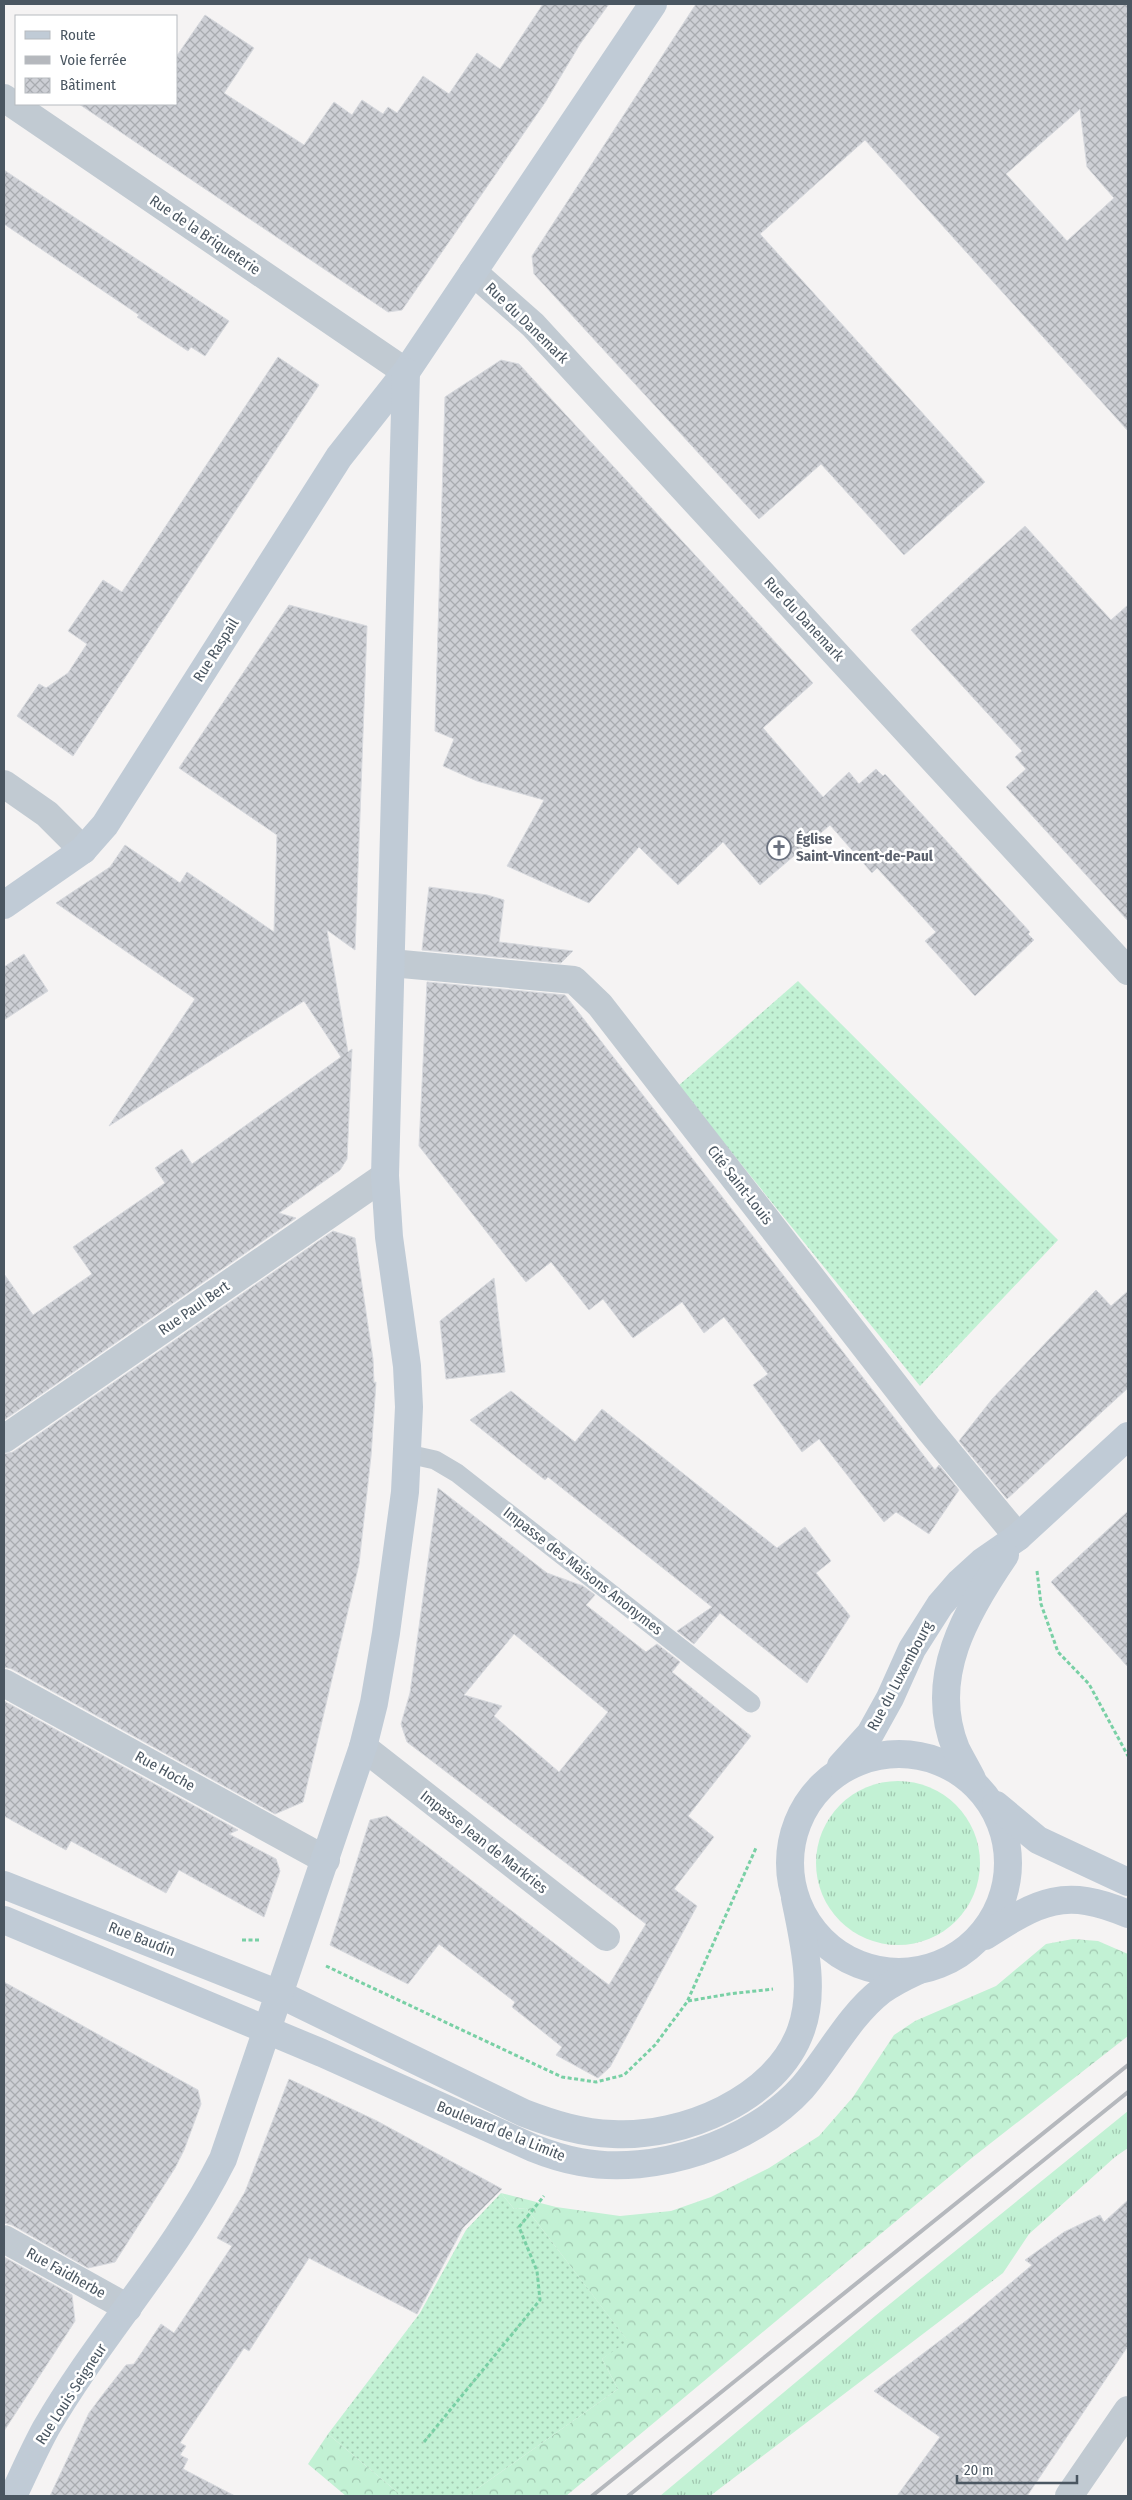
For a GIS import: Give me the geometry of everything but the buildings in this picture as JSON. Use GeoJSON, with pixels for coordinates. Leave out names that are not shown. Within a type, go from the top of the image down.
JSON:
{"type":"FeatureCollection","features":[{"type":"Feature","properties":{"kind":"main road","name":"Rue Raspail"},"geometry":{"type":"LineString","coordinates":[[4,905],[83,850],[105,825],[339,457],[406,372],[653,4]]}},
{"type":"Feature","properties":{"kind":"main road","name":"Rue Louis Seigneur"},"geometry":{"type":"LineString","coordinates":[[13,2496],[46,2429],[195,2211],[223,2159],[326,1860],[363,1747],[374,1703],[386,1633],[405,1492],[408,1454],[406,1366],[389,1237],[385,1176],[406,372]]}},
{"type":"Feature","properties":{"kind":"main road","name":"Rue du Luxembourg"},"geometry":{"type":"LineString","coordinates":[[830,1778],[870,1734],[890,1698],[912,1649],[940,1605],[960,1582],[982,1562],[1018,1537],[1128,1436]]}},
{"type":"Feature","properties":{"kind":"main road","name":"Rue du Luxembourg"},"geometry":{"type":"LineString","coordinates":[[975,1942],[997,1912],[1008,1877],[1009,1858],[1004,1831],[997,1813],[956,1749],[946,1704],[949,1663],[965,1620],[1018,1537]]}},
{"type":"Feature","properties":{"kind":"main road"},"geometry":{"type":"LineString","coordinates":[[1128,1882],[1038,1840],[961,1772],[925,1756],[902,1754],[879,1755],[849,1765],[830,1778],[800,1814],[793,1837],[790,1868],[796,1898],[806,1920],[816,1934],[844,1958],[861,1966],[880,1970],[917,1971],[944,1963],[1024,1912],[1066,1898],[1085,1900],[1128,1914]]}},
{"type":"Feature","properties":{"kind":"main road","name":"Rue Baudin"},"geometry":{"type":"LineString","coordinates":[[4,1885],[280,1994]]}},
{"type":"Feature","properties":{"kind":"main road","name":"Boulevard de la Limite"},"geometry":{"type":"LineString","coordinates":[[280,1994],[524,2113],[555,2125],[587,2132],[614,2135],[663,2129],[709,2116],[736,2103],[777,2072],[792,2051],[802,2029],[807,1984],[806,1959],[796,1898]]}},
{"type":"Feature","properties":{"kind":"main road"},"geometry":{"type":"LineString","coordinates":[[4,1920],[267,2032]]}},
{"type":"Feature","properties":{"kind":"main road","name":"Boulevard de la Limite"},"geometry":{"type":"LineString","coordinates":[[267,2032],[322,2054],[556,2157],[604,2164],[650,2163],[686,2156],[722,2142],[748,2129],[776,2110],[800,2090],[821,2066],[839,2038],[866,2004],[894,1982],[917,1971]]}},
{"type":"Feature","properties":{"kind":"street","name":"Rue de la Briqueterie"},"geometry":{"type":"LineString","coordinates":[[4,98],[406,372]]}},
{"type":"Feature","properties":{"kind":"street","name":"Rue du Danemark"},"geometry":{"type":"LineString","coordinates":[[473,272],[533,325],[1128,971]]}},
{"type":"Feature","properties":{"kind":"street"},"geometry":{"type":"LineString","coordinates":[[4,784],[47,814],[83,850]]}},
{"type":"Feature","properties":{"kind":"street","name":"Cité Saint-Louis"},"geometry":{"type":"LineString","coordinates":[[391,963],[574,980],[600,1005],[928,1428],[1018,1537]]}},
{"type":"Feature","properties":{"kind":"street","name":"Rue Paul Bert"},"geometry":{"type":"LineString","coordinates":[[4,1439],[385,1176]]}},
{"type":"Feature","properties":{"kind":"street","name":"Rue Hoche"},"geometry":{"type":"LineString","coordinates":[[4,1683],[326,1860]]}},
{"type":"Feature","properties":{"kind":"street","name":"Impasse Jean de Markries"},"geometry":{"type":"LineString","coordinates":[[363,1747],[606,1937]]}},
{"type":"Feature","properties":{"kind":"street","name":"Rue Faidherbe"},"geometry":{"type":"LineString","coordinates":[[4,2238],[123,2315]]}},
{"type":"Feature","properties":{"kind":"street"},"geometry":{"type":"LineString","coordinates":[[1069,2496],[1128,2410]]}},
{"type":"Feature","properties":{"kind":"lane","name":"Impasse des Maisons Anonymes"},"geometry":{"type":"LineString","coordinates":[[408,1454],[435,1460],[457,1473],[751,1703]]}},
{"type":"Feature","properties":{"kind":"path"},"geometry":{"type":"LineString","coordinates":[[1038,1518],[1037,1568],[1041,1604],[1058,1652],[1089,1684],[1128,1756]]}},
{"type":"Feature","properties":{"kind":"path"},"geometry":{"type":"LineString","coordinates":[[241,1940],[271,1940],[562,2077],[596,2082],[624,2074],[656,2045],[687,2002],[756,1848]]}},
{"type":"Feature","properties":{"kind":"path"},"geometry":{"type":"LineString","coordinates":[[424,2442],[540,2300],[537,2271],[519,2228],[544,2196]]}},
{"type":"Feature","properties":{"kind":"green space"},"geometry":{"type":"Polygon","coordinates":[[[798,981],[1058,1240],[920,1386],[678,1086],[798,981]]]}},
{"type":"Feature","properties":{"kind":"green space"},"geometry":{"type":"Polygon","coordinates":[[[906,1781],[922,1784],[937,1790],[962,1811],[971,1824],[977,1839],[980,1863],[979,1879],[971,1902],[950,1927],[937,1936],[922,1942],[890,1945],[874,1942],[852,1932],[829,1909],[817,1879],[816,1855],[819,1839],[829,1817],[852,1794],[882,1782],[906,1781]]]}},
{"type":"Feature","properties":{"kind":"green space"},"geometry":{"type":"Polygon","coordinates":[[[1073,1939],[1098,1941],[1128,1954],[1128,2036],[973,2157],[566,2496],[467,2496],[618,2389],[602,2359],[627,2340],[526,2208],[514,2209],[501,2193],[556,2207],[620,2216],[671,2211],[711,2197],[769,2168],[819,2136],[853,2097],[894,2035],[915,2021],[996,1986],[1046,1944],[1073,1939]]]}},
{"type":"Feature","properties":{"kind":"green space"},"geometry":{"type":"Polygon","coordinates":[[[1128,2111],[1128,2148],[1115,2157],[1029,2234],[1003,2273],[710,2496],[660,2496],[875,2316],[1128,2111]]]}},
{"type":"Feature","properties":{"kind":"green space"},"geometry":{"type":"Polygon","coordinates":[[[501,2193],[514,2209],[526,2208],[628,2341],[602,2359],[618,2389],[467,2496],[402,2496],[328,2434],[420,2313],[466,2230],[501,2193]]]}},
{"type":"Feature","properties":{"kind":"green space"},"geometry":{"type":"Polygon","coordinates":[[[328,2434],[402,2496],[346,2496],[308,2464],[328,2434]]]}},
{"type":"Feature","properties":{"kind":"railway"},"geometry":{"type":"LineString","coordinates":[[592,2496],[1128,2065]]}},
{"type":"Feature","properties":{"kind":"railway"},"geometry":{"type":"LineString","coordinates":[[628,2496],[1128,2092]]}},
{"type":"Feature","properties":{"kind":"place","name":"Église Saint-Vincent-de-Paul"},"geometry":{"type":"Point","coordinates":[779,848]}}]}
